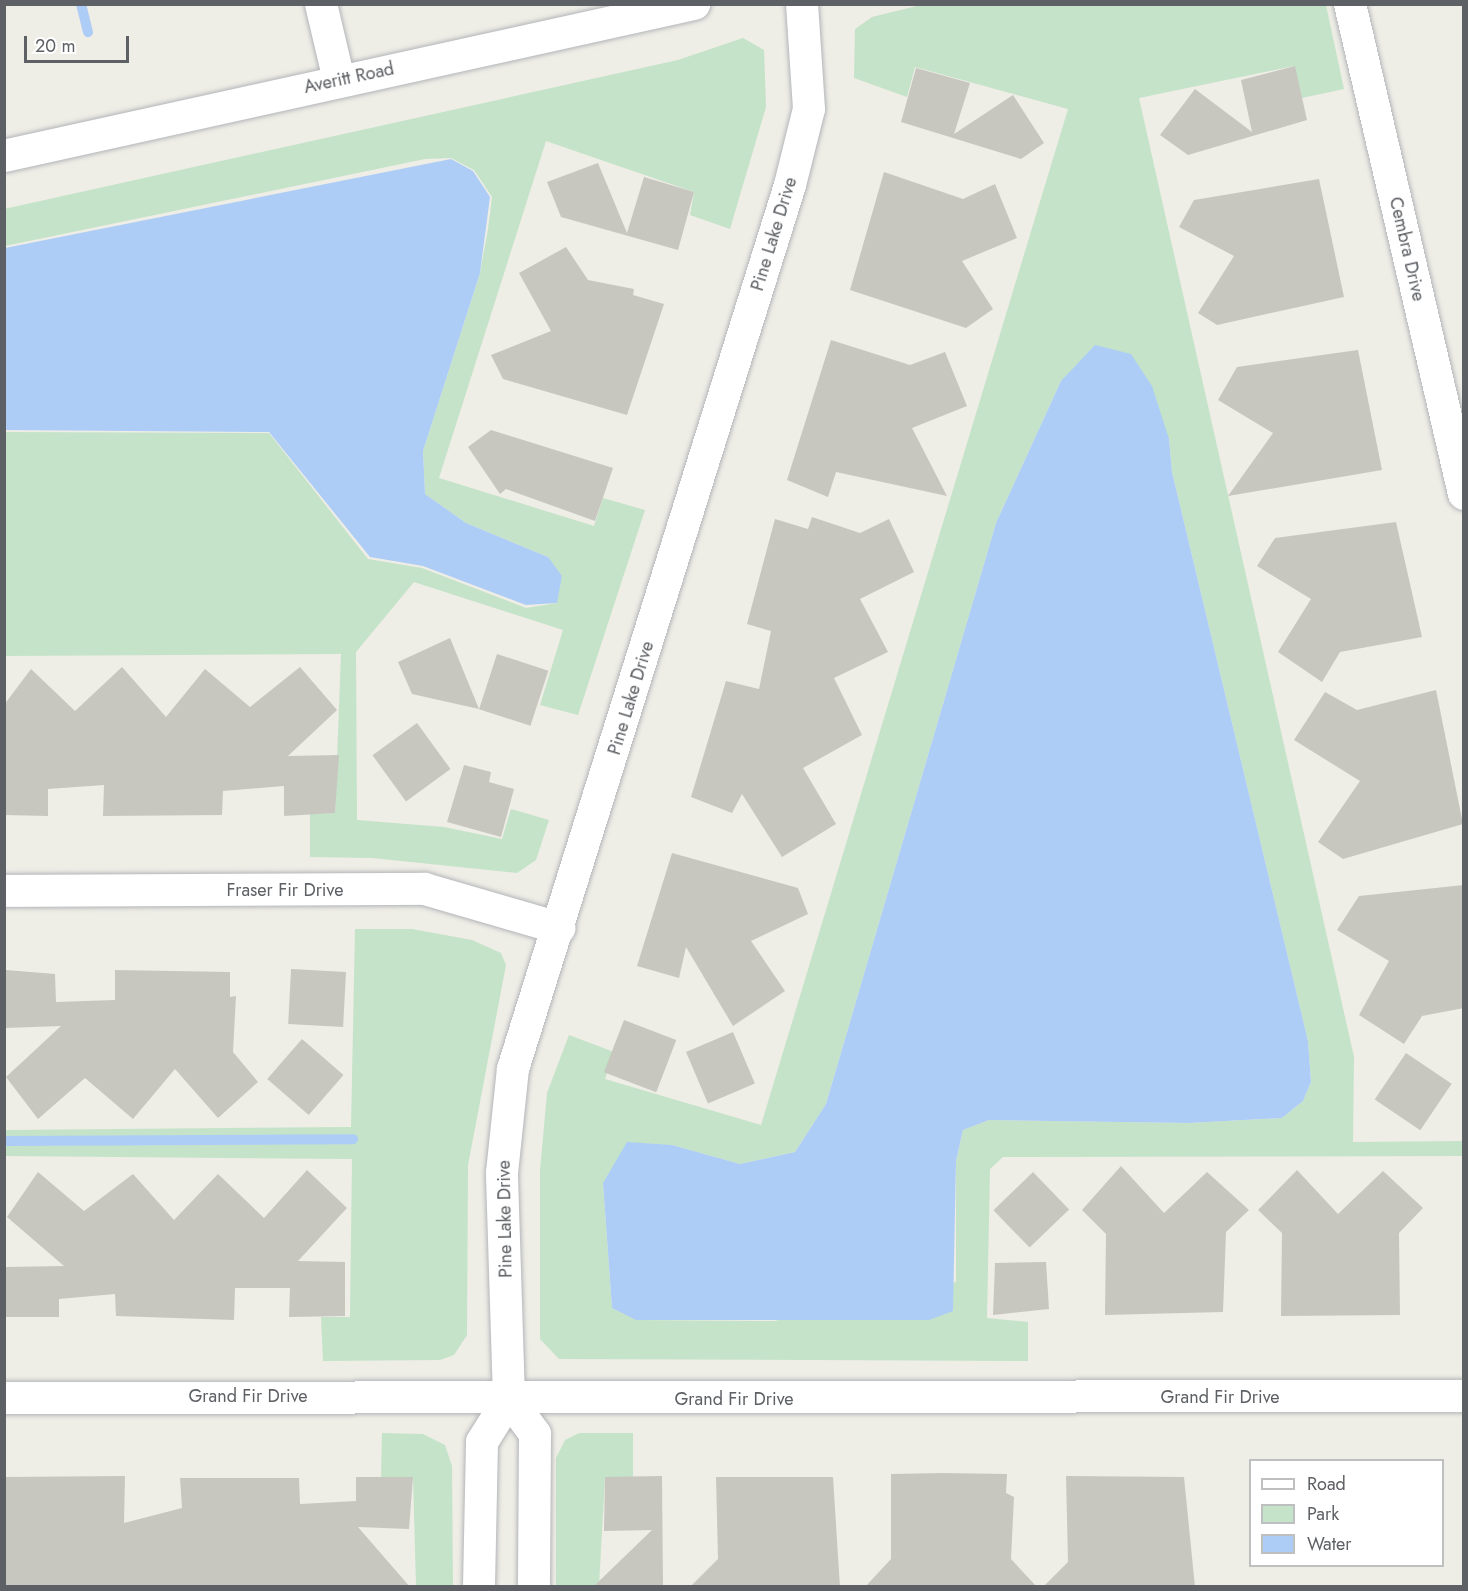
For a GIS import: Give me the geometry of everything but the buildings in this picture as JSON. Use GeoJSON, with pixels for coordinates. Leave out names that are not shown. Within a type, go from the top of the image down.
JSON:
{"type":"FeatureCollection","features":[{"type":"Feature","properties":{"kind":"street"},"geometry":{"type":"LineString","coordinates":[[321,4],[339,80]]}},
{"type":"Feature","properties":{"kind":"street","name":"Averitt Road"},"geometry":{"type":"LineString","coordinates":[[4,156],[339,80],[694,4]]}},
{"type":"Feature","properties":{"kind":"street","name":"Pine Lake Drive"},"geometry":{"type":"LineString","coordinates":[[509,1399],[503,1162],[513,1069],[790,186],[809,109],[802,4]]}},
{"type":"Feature","properties":{"kind":"street","name":"Cembra Drive"},"geometry":{"type":"LineString","coordinates":[[1350,4],[1464,494]]}},
{"type":"Feature","properties":{"kind":"street","name":"Fraser Fir Drive"},"geometry":{"type":"LineString","coordinates":[[4,891],[425,889],[559,928]]}},
{"type":"Feature","properties":{"kind":"street","name":"Grand Fir Drive"},"geometry":{"type":"LineString","coordinates":[[4,1398],[1464,1396]]}},
{"type":"Feature","properties":{"kind":"street"},"geometry":{"type":"LineString","coordinates":[[479,1587],[482,1442],[509,1399],[535,1434],[534,1587]]}},
{"type":"Feature","properties":{"kind":"green space"},"geometry":{"type":"Polygon","coordinates":[[[925,4],[1326,5],[1344,89],[1302,98],[1294,66],[1139,98],[1354,1057],[1353,1142],[1463,1141],[1463,1156],[1003,1157],[990,1169],[987,1318],[1028,1322],[1028,1361],[559,1359],[540,1339],[540,1170],[547,1093],[569,1035],[614,1052],[605,1079],[761,1125],[1068,109],[915,67],[907,97],[854,78],[855,29],[872,17],[925,4]],[[1061,381],[996,523],[826,1104],[795,1152],[740,1164],[672,1145],[603,1183],[612,1308],[637,1320],[774,1321],[956,1282],[956,1161],[963,1130],[989,1120],[1188,1123],[1282,1118],[1303,1101],[1311,1082],[1308,1041],[1172,472],[1169,439],[1061,381]]]}},
{"type":"Feature","properties":{"kind":"green space"},"geometry":{"type":"Polygon","coordinates":[[[743,38],[764,50],[766,107],[730,229],[690,215],[694,192],[546,141],[439,478],[594,526],[603,498],[645,510],[578,715],[540,705],[563,630],[414,582],[356,652],[357,820],[444,827],[502,839],[511,809],[549,820],[536,860],[517,873],[372,858],[310,857],[310,814],[335,813],[341,654],[5,656],[5,432],[269,433],[368,559],[422,568],[526,608],[557,603],[548,557],[466,523],[425,494],[423,451],[480,273],[488,229],[492,197],[474,170],[451,158],[425,159],[5,246],[4,209],[678,60],[743,38]]]}},
{"type":"Feature","properties":{"kind":"green space"},"geometry":{"type":"Polygon","coordinates":[[[355,929],[412,929],[472,940],[501,953],[506,965],[468,1165],[467,1335],[454,1355],[440,1360],[323,1361],[321,1317],[350,1317],[352,1159],[5,1156],[5,1130],[351,1127],[355,929]]]}},
{"type":"Feature","properties":{"kind":"green space"},"geometry":{"type":"Polygon","coordinates":[[[382,1433],[423,1434],[445,1445],[452,1466],[453,1586],[416,1586],[413,1478],[381,1477],[382,1433]]]}},
{"type":"Feature","properties":{"kind":"green space"},"geometry":{"type":"Polygon","coordinates":[[[579,1433],[633,1433],[633,1477],[605,1478],[599,1586],[556,1586],[556,1458],[565,1440],[579,1433]]]}},
{"type":"Feature","properties":{"kind":"water"},"geometry":{"type":"Polygon","coordinates":[[[451,159],[473,171],[490,197],[480,273],[423,451],[425,494],[466,523],[548,557],[562,576],[557,603],[526,605],[423,566],[370,557],[269,432],[5,430],[5,248],[451,159]]]}},
{"type":"Feature","properties":{"kind":"water"},"geometry":{"type":"Polygon","coordinates":[[[1095,345],[1131,354],[1152,386],[1169,439],[1172,472],[1308,1041],[1311,1082],[1303,1101],[1282,1118],[1188,1123],[989,1120],[963,1130],[956,1161],[953,1311],[929,1320],[636,1320],[612,1308],[603,1183],[627,1142],[672,1145],[740,1164],[795,1152],[826,1104],[996,523],[1061,381],[1095,345]]]}},
{"type":"Feature","properties":{"kind":"waterway"},"geometry":{"type":"LineString","coordinates":[[81,4],[88,32]]}},
{"type":"Feature","properties":{"kind":"waterway"},"geometry":{"type":"LineString","coordinates":[[4,1141],[353,1139]]}}]}
